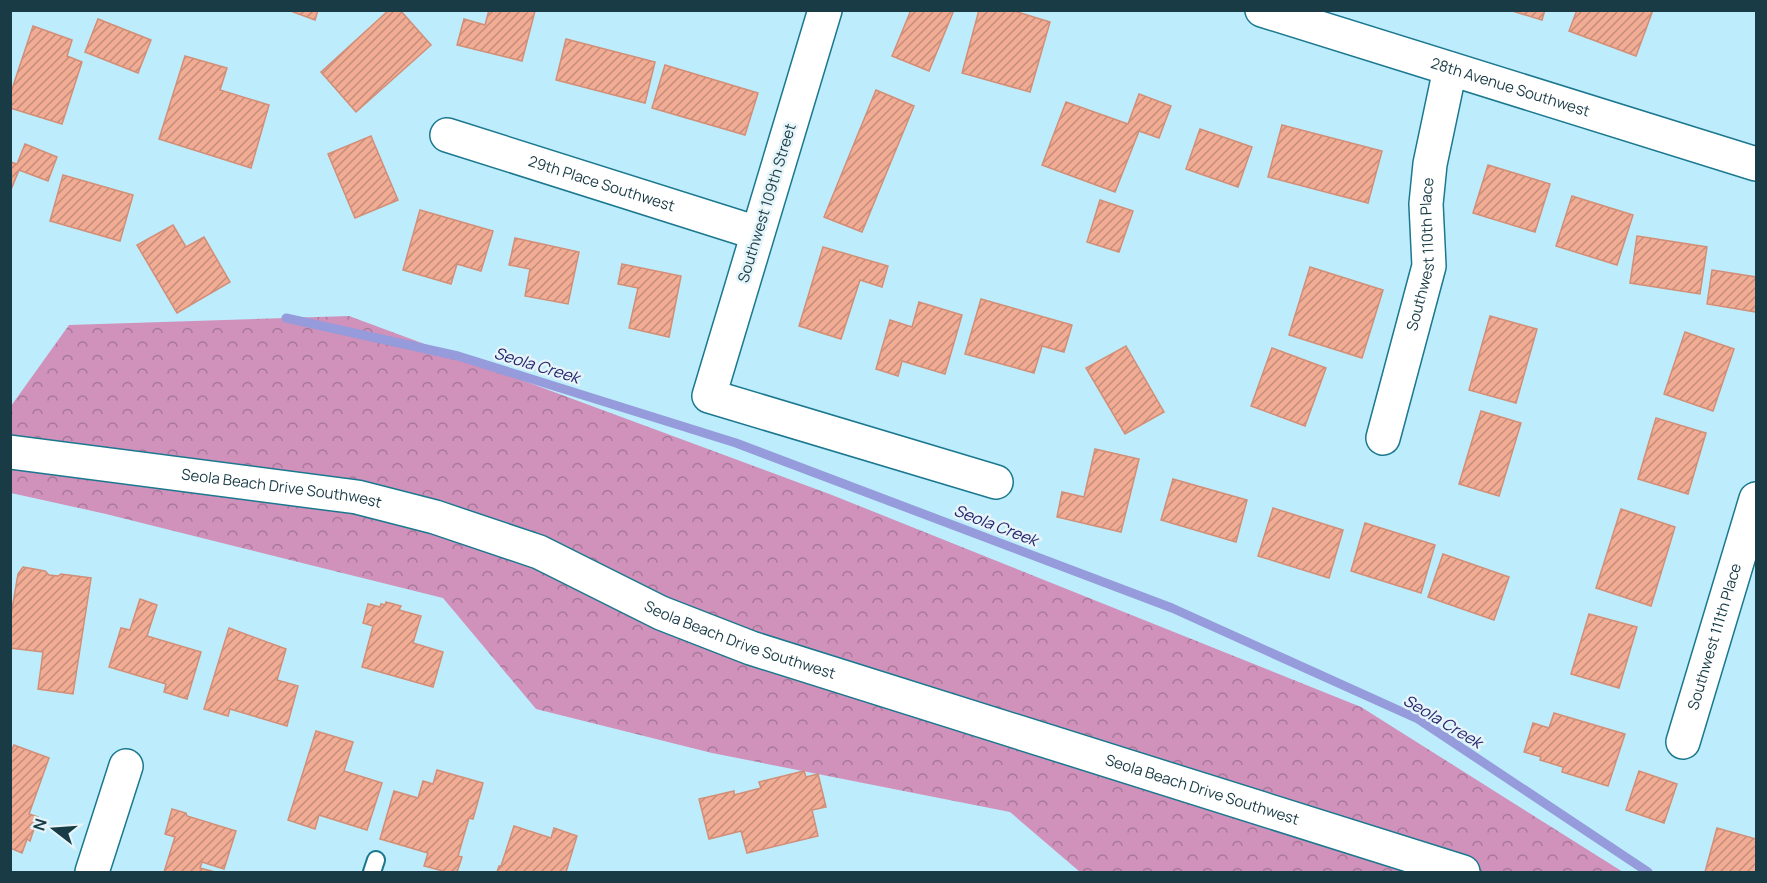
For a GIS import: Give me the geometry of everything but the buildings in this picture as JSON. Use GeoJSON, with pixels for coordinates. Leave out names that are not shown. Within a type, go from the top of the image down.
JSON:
{"type":"FeatureCollection","features":[{"type":"Feature","properties":{"kind":"street","name":"Southwest 109th Street"},"geometry":{"type":"LineString","coordinates":[[825,10],[709,396],[996,482]]}},
{"type":"Feature","properties":{"kind":"street","name":"28th Avenue Southwest"},"geometry":{"type":"LineString","coordinates":[[1262,10],[1311,18],[1450,69],[1756,164]]}},
{"type":"Feature","properties":{"kind":"street","name":"Southwest 110th Place"},"geometry":{"type":"LineString","coordinates":[[1383,438],[1429,266],[1427,194],[1430,164],[1450,69]]}},
{"type":"Feature","properties":{"kind":"street","name":"29th Place Southwest"},"geometry":{"type":"LineString","coordinates":[[447,135],[757,233]]}},
{"type":"Feature","properties":{"kind":"street","name":"Seola Beach Drive Southwest"},"geometry":{"type":"LineString","coordinates":[[10,452],[357,497],[435,517],[539,552],[661,613],[751,648],[1463,873]]}},
{"type":"Feature","properties":{"kind":"street","name":"Southwest 111th Place"},"geometry":{"type":"LineString","coordinates":[[1683,742],[1756,499]]}},
{"type":"Feature","properties":{"kind":"street"},"geometry":{"type":"LineString","coordinates":[[92,873],[126,766]]}},
{"type":"Feature","properties":{"kind":"green space"},"geometry":{"type":"Polygon","coordinates":[[[349,316],[832,495],[1361,707],[1623,872],[1080,872],[1010,812],[712,753],[536,709],[443,598],[106,514],[11,493],[11,406],[69,325],[349,316]]]}},
{"type":"Feature","properties":{"kind":"waterway","name":"Seola Creek"},"geometry":{"type":"LineString","coordinates":[[286,318],[458,356],[736,443],[1172,608],[1418,719],[1648,872]]}}]}
